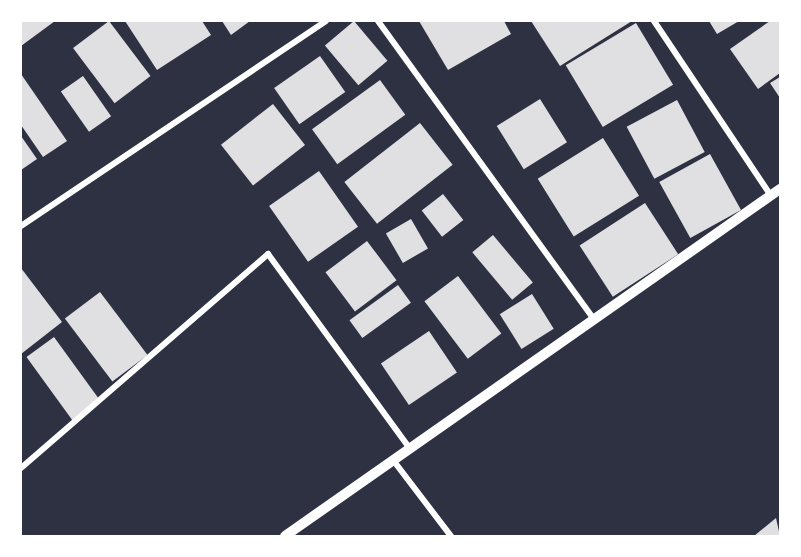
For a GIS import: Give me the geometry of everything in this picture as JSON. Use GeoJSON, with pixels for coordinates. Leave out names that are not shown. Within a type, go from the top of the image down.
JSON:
{"type":"FeatureCollection","features":[{"type":"Feature","properties":{"kind":"street"},"geometry":{"type":"LineString","coordinates":[[21,226],[326,21]]}},
{"type":"Feature","properties":{"kind":"street"},"geometry":{"type":"LineString","coordinates":[[378,21],[593,318]]}},
{"type":"Feature","properties":{"kind":"street"},"geometry":{"type":"LineString","coordinates":[[285,536],[393,460],[411,450],[593,318],[775,193],[654,21]]}},
{"type":"Feature","properties":{"kind":"street"},"geometry":{"type":"LineString","coordinates":[[21,468],[268,254],[411,450]]}},
{"type":"Feature","properties":{"kind":"street"},"geometry":{"type":"LineString","coordinates":[[393,460],[451,536]]}},
{"type":"Feature","properties":{"kind":"building"},"geometry":{"type":"Polygon","coordinates":[[[21,21],[55,21],[21,46],[21,21]]]}},
{"type":"Feature","properties":{"kind":"building"},"geometry":{"type":"Polygon","coordinates":[[[109,21],[151,76],[115,103],[73,48],[109,21]]]}},
{"type":"Feature","properties":{"kind":"building"},"geometry":{"type":"Polygon","coordinates":[[[125,21],[202,21],[211,35],[157,70],[125,21]]]}},
{"type":"Feature","properties":{"kind":"building"},"geometry":{"type":"Polygon","coordinates":[[[222,21],[250,21],[231,35],[222,21]]]}},
{"type":"Feature","properties":{"kind":"building"},"geometry":{"type":"Polygon","coordinates":[[[354,21],[387,61],[358,85],[325,45],[354,21]]]}},
{"type":"Feature","properties":{"kind":"building"},"geometry":{"type":"Polygon","coordinates":[[[419,21],[504,21],[511,34],[448,70],[419,21]]]}},
{"type":"Feature","properties":{"kind":"building"},"geometry":{"type":"Polygon","coordinates":[[[531,21],[632,21],[560,66],[531,21]]]}},
{"type":"Feature","properties":{"kind":"building"},"geometry":{"type":"Polygon","coordinates":[[[709,21],[739,21],[717,34],[709,21]]]}},
{"type":"Feature","properties":{"kind":"building"},"geometry":{"type":"Polygon","coordinates":[[[770,21],[780,21],[780,73],[758,89],[730,49],[770,21]]]}},
{"type":"Feature","properties":{"kind":"building"},"geometry":{"type":"Polygon","coordinates":[[[636,23],[673,85],[603,127],[566,65],[636,23]]]}},
{"type":"Feature","properties":{"kind":"building"},"geometry":{"type":"Polygon","coordinates":[[[320,56],[345,92],[299,124],[274,88],[320,56]]]}},
{"type":"Feature","properties":{"kind":"building"},"geometry":{"type":"Polygon","coordinates":[[[21,74],[67,141],[43,157],[21,125],[21,74]]]}},
{"type":"Feature","properties":{"kind":"building"},"geometry":{"type":"Polygon","coordinates":[[[83,76],[111,116],[89,132],[61,91],[83,76]]]}},
{"type":"Feature","properties":{"kind":"building"},"geometry":{"type":"Polygon","coordinates":[[[780,77],[780,98],[770,83],[780,77]]]}},
{"type":"Feature","properties":{"kind":"building"},"geometry":{"type":"Polygon","coordinates":[[[380,80],[405,115],[337,164],[312,129],[380,80]]]}},
{"type":"Feature","properties":{"kind":"building"},"geometry":{"type":"Polygon","coordinates":[[[540,99],[567,142],[524,169],[497,126],[540,99]]]}},
{"type":"Feature","properties":{"kind":"building"},"geometry":{"type":"Polygon","coordinates":[[[677,100],[705,152],[654,179],[627,127],[677,100]]]}},
{"type":"Feature","properties":{"kind":"building"},"geometry":{"type":"Polygon","coordinates":[[[273,104],[305,145],[253,186],[221,145],[273,104]]]}},
{"type":"Feature","properties":{"kind":"building"},"geometry":{"type":"Polygon","coordinates":[[[420,123],[453,165],[377,224],[344,182],[420,123]]]}},
{"type":"Feature","properties":{"kind":"building"},"geometry":{"type":"Polygon","coordinates":[[[21,136],[37,159],[21,170],[21,136]]]}},
{"type":"Feature","properties":{"kind":"building"},"geometry":{"type":"Polygon","coordinates":[[[603,138],[639,196],[574,236],[538,179],[603,138]]]}},
{"type":"Feature","properties":{"kind":"building"},"geometry":{"type":"Polygon","coordinates":[[[710,154],[741,210],[690,238],[659,182],[710,154]]]}},
{"type":"Feature","properties":{"kind":"building"},"geometry":{"type":"Polygon","coordinates":[[[319,171],[358,227],[308,262],[269,206],[319,171]]]}},
{"type":"Feature","properties":{"kind":"building"},"geometry":{"type":"Polygon","coordinates":[[[443,194],[463,220],[442,237],[422,211],[443,194]]]}},
{"type":"Feature","properties":{"kind":"building"},"geometry":{"type":"Polygon","coordinates":[[[645,203],[678,254],[613,297],[580,245],[645,203]]]}},
{"type":"Feature","properties":{"kind":"building"},"geometry":{"type":"Polygon","coordinates":[[[411,219],[428,248],[403,263],[386,233],[411,219]]]}},
{"type":"Feature","properties":{"kind":"building"},"geometry":{"type":"Polygon","coordinates":[[[493,235],[533,282],[512,300],[472,252],[493,235]]]}},
{"type":"Feature","properties":{"kind":"building"},"geometry":{"type":"Polygon","coordinates":[[[367,241],[396,280],[355,311],[325,272],[367,241]]]}},
{"type":"Feature","properties":{"kind":"building"},"geometry":{"type":"Polygon","coordinates":[[[21,268],[62,322],[21,354],[21,268]]]}},
{"type":"Feature","properties":{"kind":"building"},"geometry":{"type":"Polygon","coordinates":[[[458,276],[501,334],[468,359],[424,301],[458,276]]]}},
{"type":"Feature","properties":{"kind":"building"},"geometry":{"type":"Polygon","coordinates":[[[398,285],[411,303],[362,338],[349,320],[398,285]]]}},
{"type":"Feature","properties":{"kind":"building"},"geometry":{"type":"Polygon","coordinates":[[[100,292],[148,355],[112,382],[65,318],[100,292]]]}},
{"type":"Feature","properties":{"kind":"building"},"geometry":{"type":"Polygon","coordinates":[[[532,294],[554,329],[522,349],[500,314],[532,294]]]}},
{"type":"Feature","properties":{"kind":"building"},"geometry":{"type":"Polygon","coordinates":[[[429,331],[457,372],[409,405],[381,363],[429,331]]]}},
{"type":"Feature","properties":{"kind":"building"},"geometry":{"type":"Polygon","coordinates":[[[54,337],[100,401],[73,421],[26,357],[54,337]]]}},
{"type":"Feature","properties":{"kind":"building"},"geometry":{"type":"Polygon","coordinates":[[[776,518],[780,536],[754,536],[776,518]]]}}]}
